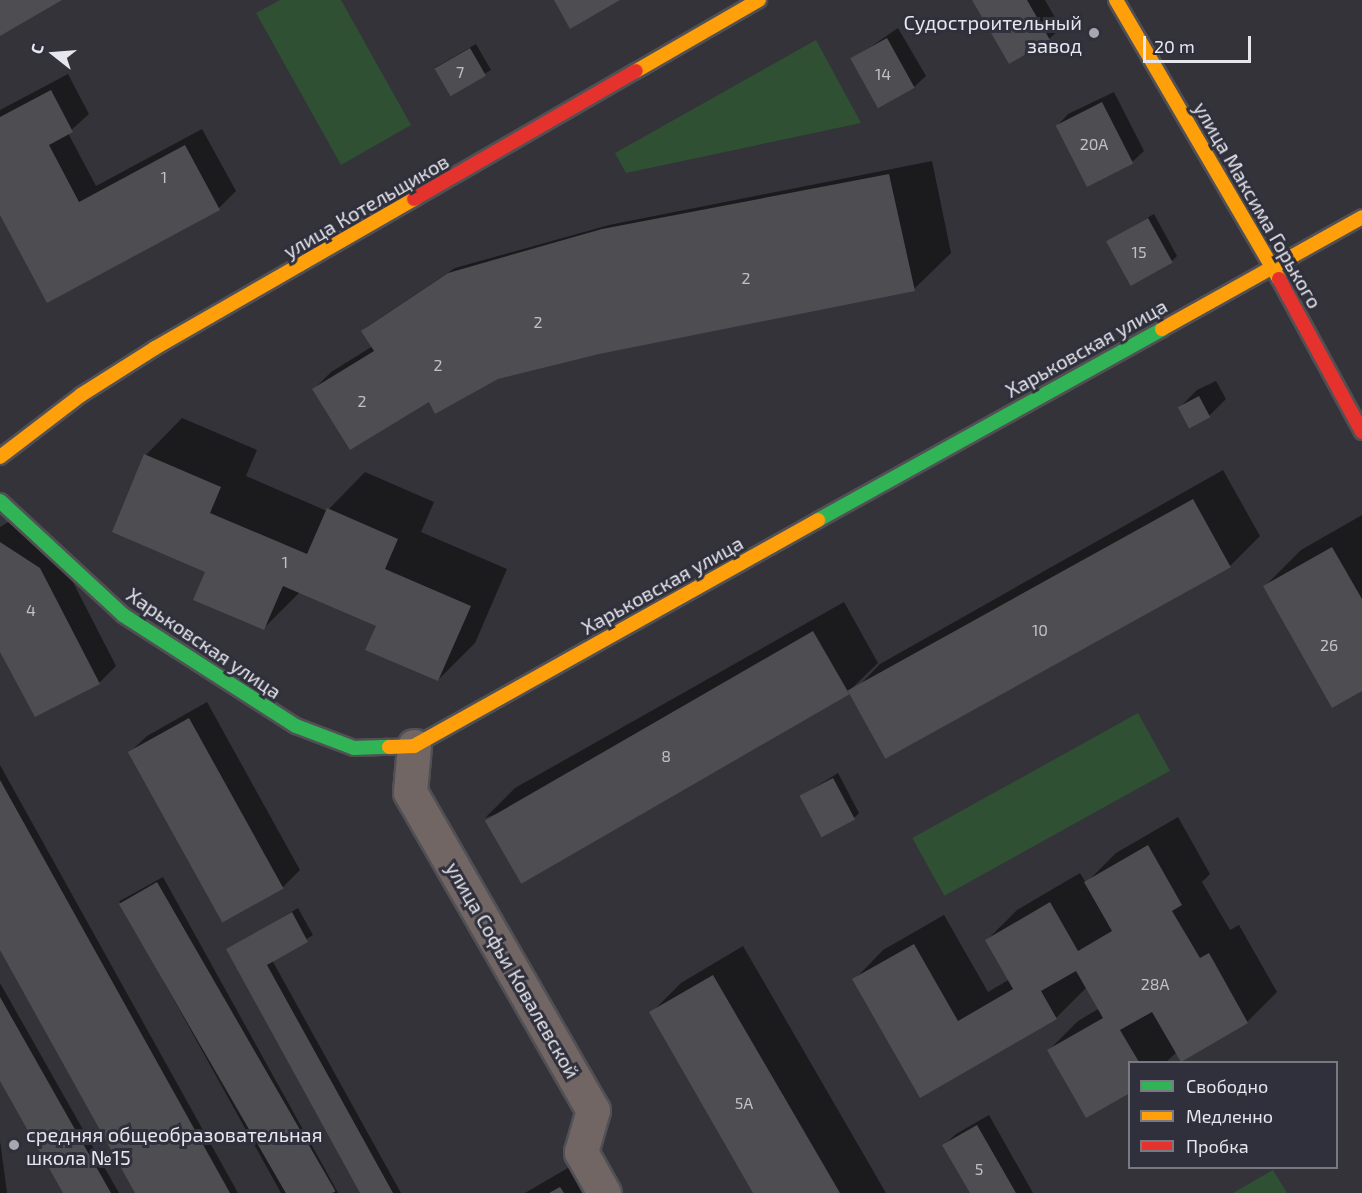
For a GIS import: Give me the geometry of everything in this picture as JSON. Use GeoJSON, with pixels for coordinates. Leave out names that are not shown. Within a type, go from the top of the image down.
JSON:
{"type":"FeatureCollection","features":[{"type":"Feature","properties":{"kind":"street","name":"улица Котельщиков"},"geometry":{"type":"LineString","coordinates":[[0,457],[81,395],[155,348],[759,0]]}},
{"type":"Feature","properties":{"kind":"street","name":"улица Максима Горького"},"geometry":{"type":"LineString","coordinates":[[1116,0],[1272,267],[1362,432]]}},
{"type":"Feature","properties":{"kind":"street","name":"Харьковская улица"},"geometry":{"type":"LineString","coordinates":[[0,501],[123,615],[296,726],[354,748],[414,746],[1362,217]]}},
{"type":"Feature","properties":{"kind":"street","name":"улица Софьи Ковалевской"},"geometry":{"type":"LineString","coordinates":[[414,746],[410,792],[593,1110],[581,1152],[604,1193]]}},
{"type":"Feature","properties":{"kind":"green space"},"geometry":{"type":"Polygon","coordinates":[[[280,0],[341,0],[411,125],[341,165],[256,13],[280,0]]]}},
{"type":"Feature","properties":{"kind":"green space"},"geometry":{"type":"Polygon","coordinates":[[[816,40],[861,123],[626,173],[615,153],[816,40]]]}},
{"type":"Feature","properties":{"kind":"green space"},"geometry":{"type":"Polygon","coordinates":[[[1138,713],[1170,771],[944,896],[912,838],[1138,713]]]}},
{"type":"Feature","properties":{"kind":"green space"},"geometry":{"type":"Polygon","coordinates":[[[1273,1170],[1287,1193],[1233,1193],[1273,1170]]]}},
{"type":"Feature","properties":{"kind":"building"},"geometry":{"type":"Polygon","coordinates":[[[0,0],[62,0],[0,36],[0,0]]]}},
{"type":"Feature","properties":{"kind":"building"},"geometry":{"type":"Polygon","coordinates":[[[554,0],[620,0],[570,29],[554,0]]]}},
{"type":"Feature","properties":{"kind":"building"},"geometry":{"type":"Polygon","coordinates":[[[972,0],[1027,0],[1050,40],[1009,64],[972,0]]]}},
{"type":"Feature","properties":{"kind":"building"},"geometry":{"type":"Polygon","coordinates":[[[887,38],[915,88],[878,108],[850,58],[887,38]]]}},
{"type":"Feature","properties":{"kind":"building"},"geometry":{"type":"Polygon","coordinates":[[[470,48],[486,76],[450,96],[434,68],[470,48]]]}},
{"type":"Feature","properties":{"kind":"building"},"geometry":{"type":"Polygon","coordinates":[[[51,90],[73,132],[49,145],[79,202],[185,145],[220,210],[47,303],[0,215],[0,117],[51,90]]]}},
{"type":"Feature","properties":{"kind":"building"},"geometry":{"type":"Polygon","coordinates":[[[1102,102],[1133,163],[1087,187],[1056,126],[1102,102]]]}},
{"type":"Feature","properties":{"kind":"building"},"geometry":{"type":"Polygon","coordinates":[[[889,174],[915,291],[599,354],[498,379],[435,414],[429,402],[350,450],[312,389],[374,351],[361,331],[448,273],[602,229],[889,174]]]}},
{"type":"Feature","properties":{"kind":"building"},"geometry":{"type":"Polygon","coordinates":[[[1148,218],[1173,263],[1131,286],[1106,241],[1148,218]]]}},
{"type":"Feature","properties":{"kind":"building"},"geometry":{"type":"Polygon","coordinates":[[[1199,396],[1210,417],[1189,428],[1178,407],[1199,396]]]}},
{"type":"Feature","properties":{"kind":"building"},"geometry":{"type":"Polygon","coordinates":[[[144,454],[221,487],[210,513],[307,554],[327,508],[398,539],[385,569],[471,606],[438,681],[365,650],[376,626],[283,586],[264,630],[193,600],[205,572],[112,532],[144,454]]]}},
{"type":"Feature","properties":{"kind":"building"},"geometry":{"type":"Polygon","coordinates":[[[1193,499],[1231,567],[885,759],[848,690],[1193,499]]]}},
{"type":"Feature","properties":{"kind":"building"},"geometry":{"type":"Polygon","coordinates":[[[0,542],[40,568],[100,684],[35,717],[0,652],[0,542]]]}},
{"type":"Feature","properties":{"kind":"building"},"geometry":{"type":"Polygon","coordinates":[[[1332,547],[1362,599],[1362,691],[1332,708],[1263,586],[1332,547]]]}},
{"type":"Feature","properties":{"kind":"building"},"geometry":{"type":"Polygon","coordinates":[[[813,631],[850,694],[521,884],[485,821],[813,631]]]}},
{"type":"Feature","properties":{"kind":"building"},"geometry":{"type":"Polygon","coordinates":[[[189,718],[284,889],[222,922],[128,752],[189,718]]]}},
{"type":"Feature","properties":{"kind":"building"},"geometry":{"type":"Polygon","coordinates":[[[833,778],[855,819],[822,837],[799,796],[833,778]]]}},
{"type":"Feature","properties":{"kind":"building"},"geometry":{"type":"Polygon","coordinates":[[[0,780],[230,1193],[135,1193],[0,950],[0,780]]]}},
{"type":"Feature","properties":{"kind":"building"},"geometry":{"type":"Polygon","coordinates":[[[1148,845],[1182,905],[1172,911],[1200,958],[1209,953],[1248,1023],[1183,1061],[1180,1061],[1152,1012],[1120,1030],[1138,1061],[1128,1061],[1128,1094],[1086,1118],[1047,1050],[1103,1018],[1076,971],[1041,991],[1057,1019],[920,1098],[852,979],[914,944],[958,1021],[1013,989],[985,940],[1050,902],[1078,951],[1112,931],[1084,882],[1148,845]]]}},
{"type":"Feature","properties":{"kind":"building"},"geometry":{"type":"Polygon","coordinates":[[[157,882],[336,1191],[286,1193],[119,904],[157,882]]]}},
{"type":"Feature","properties":{"kind":"building"},"geometry":{"type":"Polygon","coordinates":[[[292,912],[308,942],[267,965],[393,1193],[360,1193],[226,949],[292,912]]]}},
{"type":"Feature","properties":{"kind":"building"},"geometry":{"type":"Polygon","coordinates":[[[713,975],[840,1193],[753,1193],[649,1012],[713,975]]]}},
{"type":"Feature","properties":{"kind":"building"},"geometry":{"type":"Polygon","coordinates":[[[0,997],[111,1193],[63,1193],[0,1081],[0,997]]]}},
{"type":"Feature","properties":{"kind":"building"},"geometry":{"type":"Polygon","coordinates":[[[977,1125],[1016,1193],[970,1193],[942,1145],[977,1125]]]}},
{"type":"Feature","properties":{"kind":"building"},"geometry":{"type":"Polygon","coordinates":[[[560,1187],[564,1193],[549,1193],[560,1187]]]}},
{"type":"Feature","properties":{"kind":"traffic: fast"},"geometry":{"type":"LineString","coordinates":[[818,520],[1162,329]]}},
{"type":"Feature","properties":{"kind":"traffic: fast"},"geometry":{"type":"LineString","coordinates":[[0,501],[123,615],[296,726],[354,748],[389,747]]}},
{"type":"Feature","properties":{"kind":"traffic: slow"},"geometry":{"type":"LineString","coordinates":[[636,71],[759,0]]}},
{"type":"Feature","properties":{"kind":"traffic: slow"},"geometry":{"type":"LineString","coordinates":[[1116,0],[1279,279]]}},
{"type":"Feature","properties":{"kind":"traffic: slow"},"geometry":{"type":"LineString","coordinates":[[0,457],[81,395],[155,348],[414,199]]}},
{"type":"Feature","properties":{"kind":"traffic: slow"},"geometry":{"type":"LineString","coordinates":[[1162,329],[1362,217]]}},
{"type":"Feature","properties":{"kind":"traffic: slow"},"geometry":{"type":"LineString","coordinates":[[389,747],[414,746],[818,520]]}},
{"type":"Feature","properties":{"kind":"traffic: jam"},"geometry":{"type":"LineString","coordinates":[[414,199],[636,71]]}},
{"type":"Feature","properties":{"kind":"traffic: jam"},"geometry":{"type":"LineString","coordinates":[[1279,279],[1362,432]]}},
{"type":"Feature","properties":{"kind":"place","name":"Судостроительный завод"},"geometry":{"type":"Point","coordinates":[1094,33]}},
{"type":"Feature","properties":{"kind":"place","name":"средняя общеобразовательная школа №15"},"geometry":{"type":"Point","coordinates":[14,1145]}}]}
